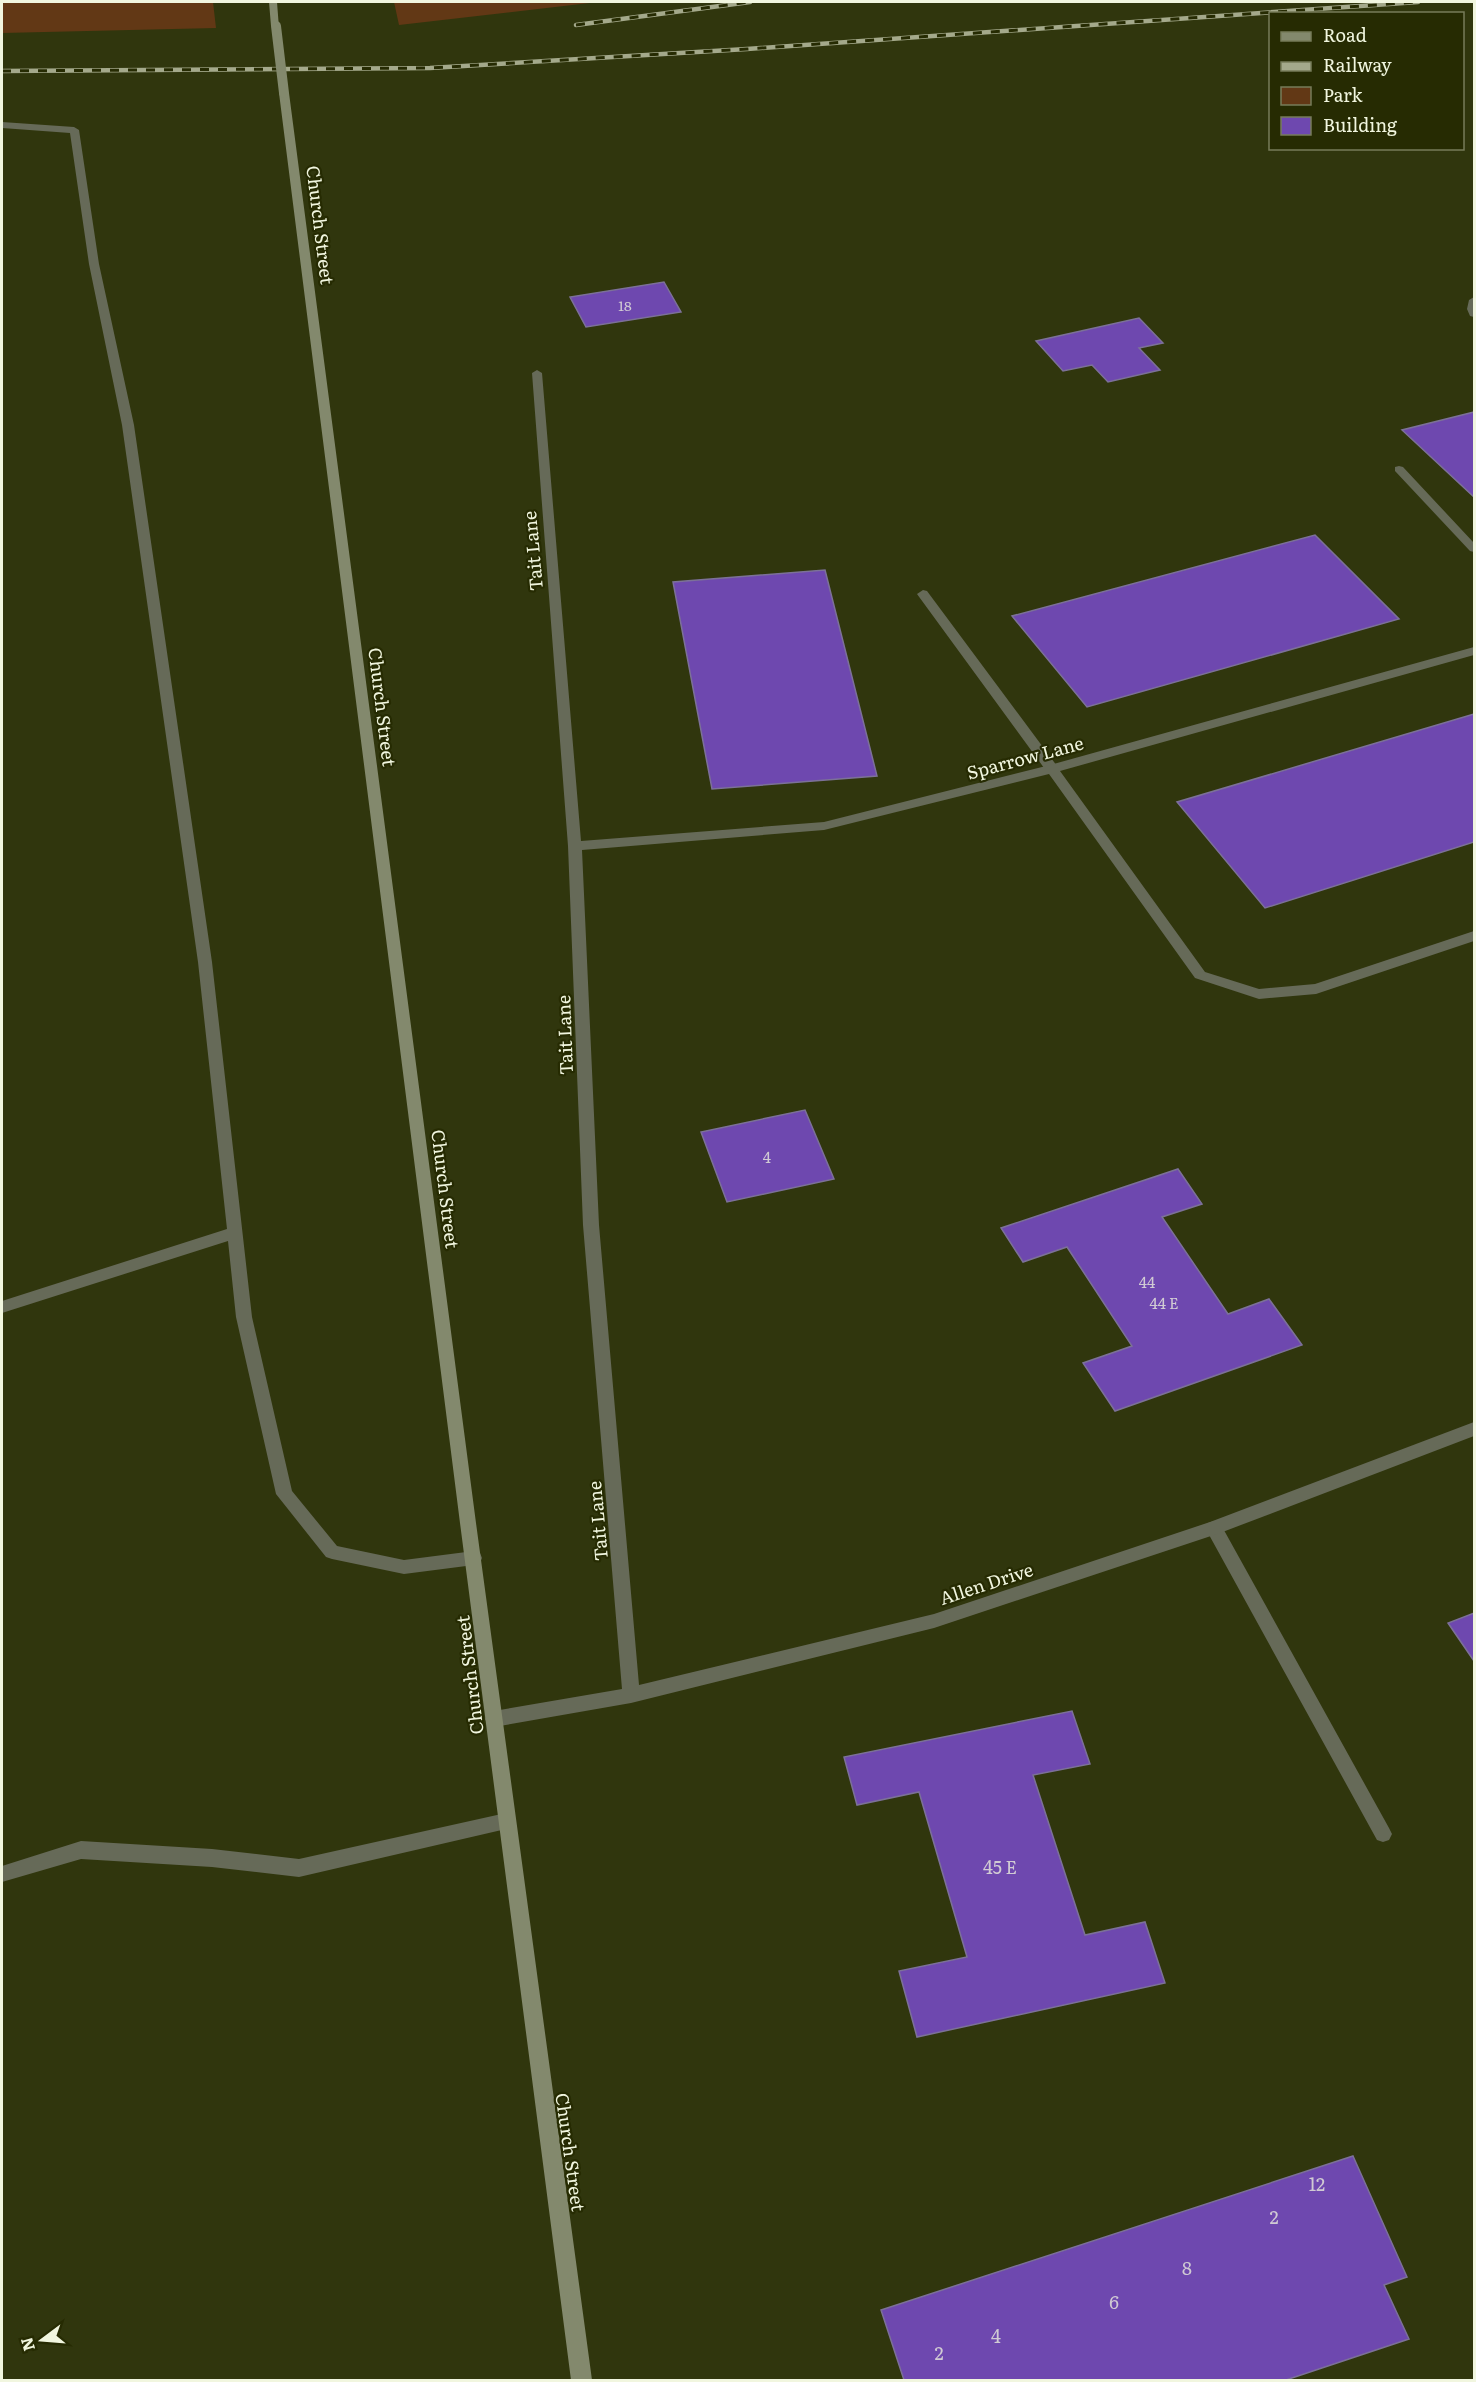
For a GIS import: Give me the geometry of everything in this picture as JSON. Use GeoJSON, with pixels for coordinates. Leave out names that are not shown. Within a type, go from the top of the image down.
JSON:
{"type":"FeatureCollection","features":[{"type":"Feature","properties":{"kind":"main road","name":"Church Street"},"geometry":{"type":"LineString","coordinates":[[273,2],[506,1821],[582,2380]]}},
{"type":"Feature","properties":{"kind":"street"},"geometry":{"type":"LineString","coordinates":[[2,125],[74,130],[94,264],[128,425],[205,962],[244,1317],[284,1494],[332,1552],[404,1567],[474,1558]]}},
{"type":"Feature","properties":{"kind":"street"},"geometry":{"type":"LineString","coordinates":[[1474,300],[1472,309],[1474,314]]}},
{"type":"Feature","properties":{"kind":"street","name":"Tait Lane"},"geometry":{"type":"LineString","coordinates":[[537,373],[575,846],[591,1225],[631,1695]]}},
{"type":"Feature","properties":{"kind":"street"},"geometry":{"type":"LineString","coordinates":[[1399,469],[1474,549]]}},
{"type":"Feature","properties":{"kind":"street"},"geometry":{"type":"LineString","coordinates":[[923,594],[1200,975],[1259,994],[1316,989],[1474,936]]}},
{"type":"Feature","properties":{"kind":"street","name":"Sparrow Lane"},"geometry":{"type":"LineString","coordinates":[[575,846],[824,826],[1052,769],[1474,651]]}},
{"type":"Feature","properties":{"kind":"street"},"geometry":{"type":"LineString","coordinates":[[2,1307],[234,1233]]}},
{"type":"Feature","properties":{"kind":"street","name":"Allen Drive"},"geometry":{"type":"LineString","coordinates":[[494,1719],[631,1695],[934,1621],[1214,1528],[1474,1429]]}},
{"type":"Feature","properties":{"kind":"street"},"geometry":{"type":"LineString","coordinates":[[1214,1528],[1383,1834]]}},
{"type":"Feature","properties":{"kind":"street"},"geometry":{"type":"LineString","coordinates":[[2,1874],[81,1850],[212,1858],[299,1868],[506,1821]]}},
{"type":"Feature","properties":{"kind":"green space"},"geometry":{"type":"Polygon","coordinates":[[[2,2],[213,2],[216,28],[2,33],[2,2]]]}},
{"type":"Feature","properties":{"kind":"green space"},"geometry":{"type":"Polygon","coordinates":[[[394,2],[598,2],[399,25],[394,2]]]}},
{"type":"Feature","properties":{"kind":"building"},"geometry":{"type":"Polygon","coordinates":[[[664,282],[681,312],[586,327],[570,297],[664,282]]]}},
{"type":"Feature","properties":{"kind":"building"},"geometry":{"type":"Polygon","coordinates":[[[1139,318],[1163,343],[1139,348],[1160,370],[1108,382],[1092,365],[1063,371],[1036,341],[1139,318]]]}},
{"type":"Feature","properties":{"kind":"building"},"geometry":{"type":"Polygon","coordinates":[[[1474,412],[1474,497],[1402,430],[1474,412]]]}},
{"type":"Feature","properties":{"kind":"building"},"geometry":{"type":"Polygon","coordinates":[[[1315,535],[1399,619],[1087,707],[1012,616],[1315,535]]]}},
{"type":"Feature","properties":{"kind":"building"},"geometry":{"type":"Polygon","coordinates":[[[825,570],[877,776],[712,789],[673,582],[825,570]]]}},
{"type":"Feature","properties":{"kind":"building"},"geometry":{"type":"Polygon","coordinates":[[[1474,714],[1474,842],[1265,908],[1177,802],[1474,714]]]}},
{"type":"Feature","properties":{"kind":"building"},"geometry":{"type":"Polygon","coordinates":[[[805,1110],[834,1179],[727,1202],[701,1132],[805,1110]]]}},
{"type":"Feature","properties":{"kind":"building"},"geometry":{"type":"Polygon","coordinates":[[[1178,1169],[1202,1204],[1162,1217],[1228,1314],[1269,1299],[1302,1345],[1115,1411],[1083,1363],[1132,1346],[1067,1247],[1023,1262],[1001,1228],[1178,1169]]]}},
{"type":"Feature","properties":{"kind":"building"},"geometry":{"type":"Polygon","coordinates":[[[1474,1613],[1474,1661],[1448,1623],[1474,1613]]]}},
{"type":"Feature","properties":{"kind":"building"},"geometry":{"type":"Polygon","coordinates":[[[1072,1711],[1090,1764],[1033,1775],[1085,1935],[1145,1922],[1165,1983],[917,2037],[899,1971],[967,1957],[919,1792],[857,1805],[844,1757],[1072,1711]]]}},
{"type":"Feature","properties":{"kind":"building"},"geometry":{"type":"Polygon","coordinates":[[[1353,2156],[1407,2277],[1384,2285],[1409,2339],[1286,2380],[904,2380],[881,2310],[1353,2156]]]}},
{"type":"Feature","properties":{"kind":"railway"},"geometry":{"type":"LineString","coordinates":[[576,25],[750,2]]}},
{"type":"Feature","properties":{"kind":"railway"},"geometry":{"type":"LineString","coordinates":[[1275,12],[1418,2]]}},
{"type":"Feature","properties":{"kind":"railway"},"geometry":{"type":"LineString","coordinates":[[2,71],[430,68],[747,49],[1269,12]]}}]}
